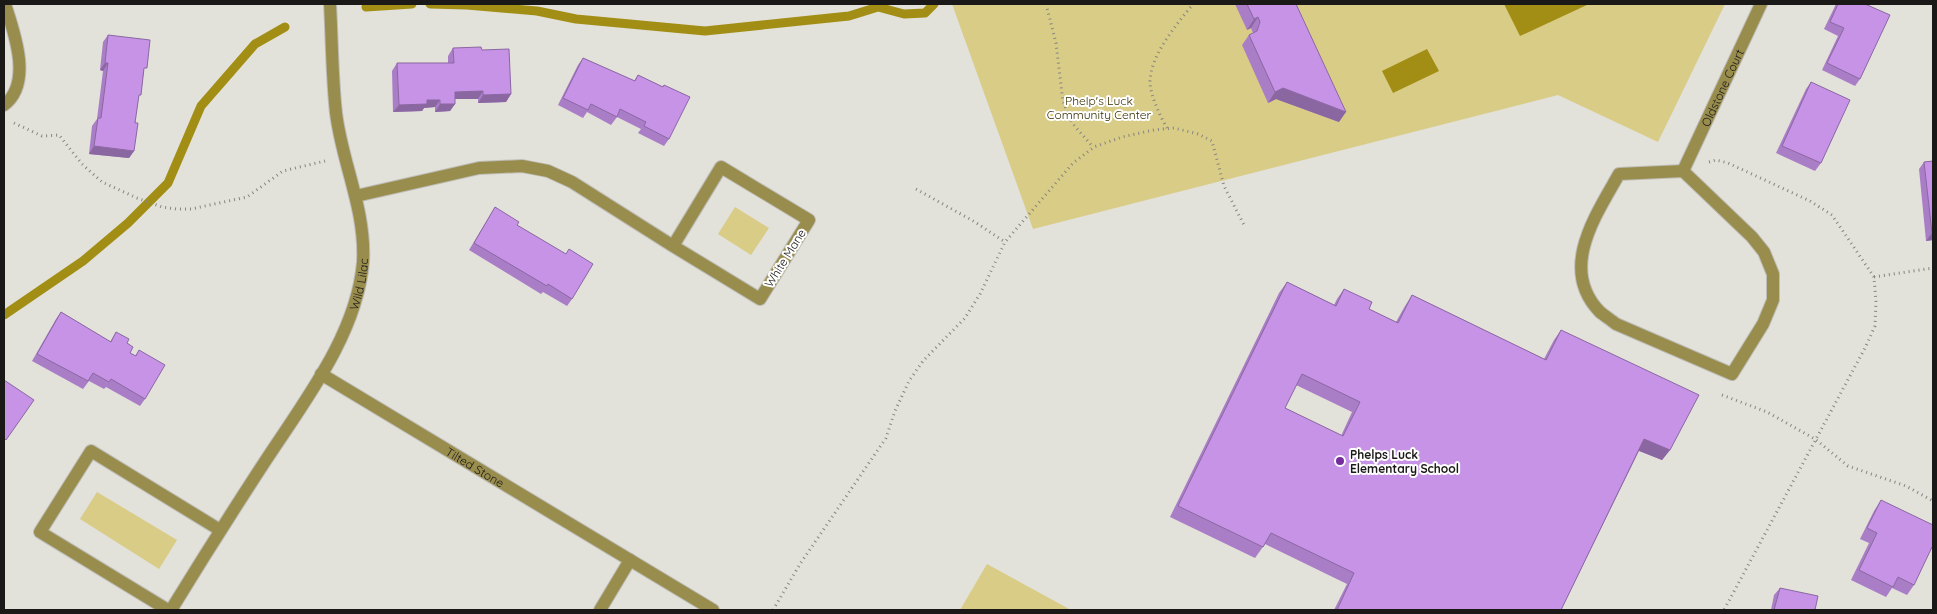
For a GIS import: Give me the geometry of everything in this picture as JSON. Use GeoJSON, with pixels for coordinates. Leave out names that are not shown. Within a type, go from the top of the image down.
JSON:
{"type":"FeatureCollection","features":[{"type":"Feature","properties":{"kind":"street"},"geometry":{"type":"LineString","coordinates":[[4,105],[10,100],[18,80],[19,65],[18,47],[5,4]]}},
{"type":"Feature","properties":{"kind":"street","name":"Wild Lilac"},"geometry":{"type":"LineString","coordinates":[[220,530],[91,451],[40,532],[169,610],[321,374],[346,328],[358,293],[363,262],[363,236],[356,196],[336,114],[330,4]]}},
{"type":"Feature","properties":{"kind":"street","name":"Oldstone Court"},"geometry":{"type":"LineString","coordinates":[[1683,171],[1761,4]]}},
{"type":"Feature","properties":{"kind":"street","name":"White Mane"},"geometry":{"type":"LineString","coordinates":[[356,196],[479,168],[522,166],[548,172],[572,182],[673,246],[760,299],[809,220],[721,167],[673,246]]}},
{"type":"Feature","properties":{"kind":"street"},"geometry":{"type":"LineString","coordinates":[[1683,171],[1752,237],[1764,252],[1773,274],[1773,300],[1763,324],[1732,374],[1616,324],[1600,312],[1586,292],[1582,275],[1581,253],[1588,230],[1619,174],[1683,171]]}},
{"type":"Feature","properties":{"kind":"street","name":"Tilted Stone"},"geometry":{"type":"LineString","coordinates":[[321,374],[714,610]]}},
{"type":"Feature","properties":{"kind":"street"},"geometry":{"type":"LineString","coordinates":[[600,610],[630,560]]}},
{"type":"Feature","properties":{"kind":"path"},"geometry":{"type":"LineString","coordinates":[[1046,4],[1056,43],[1063,102],[1074,124],[1094,147]]}},
{"type":"Feature","properties":{"kind":"path"},"geometry":{"type":"LineString","coordinates":[[1167,128],[1159,113],[1150,82],[1153,66],[1167,38],[1193,4]]}},
{"type":"Feature","properties":{"kind":"path"},"geometry":{"type":"LineString","coordinates":[[11,122],[42,136],[59,135],[82,164],[102,182],[162,207],[191,210],[247,197],[283,172],[345,156]]}},
{"type":"Feature","properties":{"kind":"path"},"geometry":{"type":"LineString","coordinates":[[773,610],[800,564],[886,438],[908,381],[923,361],[966,318],[1005,242],[1073,163],[1094,147],[1122,137],[1167,128],[1198,134],[1212,142],[1224,186],[1245,227]]}},
{"type":"Feature","properties":{"kind":"path"},"geometry":{"type":"LineString","coordinates":[[1683,171],[1716,160],[1722,161],[1810,202],[1832,215],[1874,277],[1875,326],[1724,610]]}},
{"type":"Feature","properties":{"kind":"path"},"geometry":{"type":"LineString","coordinates":[[916,189],[975,222],[1005,242]]}},
{"type":"Feature","properties":{"kind":"path"},"geometry":{"type":"LineString","coordinates":[[1874,277],[1933,268]]}},
{"type":"Feature","properties":{"kind":"path"},"geometry":{"type":"LineString","coordinates":[[1722,395],[1767,412],[1815,439],[1848,466],[1906,486],[1933,501]]}},
{"type":"Feature","properties":{"kind":"green space","name":"Phelp's Luck Community Center"},"geometry":{"type":"Polygon","coordinates":[[[952,4],[1725,4],[1658,142],[1558,95],[1033,229],[952,4]]]}},
{"type":"Feature","properties":{"kind":"green space"},"geometry":{"type":"Polygon","coordinates":[[[735,207],[769,228],[751,255],[718,234],[735,207]]]}},
{"type":"Feature","properties":{"kind":"green space"},"geometry":{"type":"Polygon","coordinates":[[[97,492],[177,540],[159,569],[80,519],[97,492]]]}},
{"type":"Feature","properties":{"kind":"green space"},"geometry":{"type":"Polygon","coordinates":[[[987,564],[1071,610],[960,610],[987,564]]]}},
{"type":"Feature","properties":{"kind":"shaded area"},"geometry":{"type":"Polygon","coordinates":[[[1504,4],[1589,4],[1520,36],[1504,4]]]}},
{"type":"Feature","properties":{"kind":"shaded area"},"geometry":{"type":"Polygon","coordinates":[[[1427,49],[1439,71],[1393,93],[1382,71],[1427,49]]]}},
{"type":"Feature","properties":{"kind":"building"},"geometry":{"type":"Polygon","coordinates":[[[1247,4],[1296,4],[1346,112],[1283,88],[1275,92],[1249,35],[1257,31],[1260,22],[1258,17],[1254,19],[1247,4]]]}},
{"type":"Feature","properties":{"kind":"building"},"geometry":{"type":"Polygon","coordinates":[[[1838,4],[1865,4],[1890,15],[1860,79],[1827,63],[1844,28],[1830,22],[1838,4]]]}},
{"type":"Feature","properties":{"kind":"building"},"geometry":{"type":"Polygon","coordinates":[[[108,35],[150,40],[147,68],[144,68],[141,95],[139,95],[134,151],[94,146],[98,118],[101,118],[108,63],[105,63],[108,35]]]}},
{"type":"Feature","properties":{"kind":"building"},"geometry":{"type":"Polygon","coordinates":[[[481,47],[482,50],[509,49],[511,94],[483,95],[483,91],[455,92],[455,104],[440,104],[440,100],[427,100],[427,104],[399,105],[397,63],[454,63],[453,48],[481,47]]]}},
{"type":"Feature","properties":{"kind":"building"},"geometry":{"type":"Polygon","coordinates":[[[583,58],[635,81],[638,75],[690,97],[669,139],[644,126],[646,122],[620,109],[617,117],[591,104],[588,110],[563,98],[583,58]]]}},
{"type":"Feature","properties":{"kind":"building"},"geometry":{"type":"Polygon","coordinates":[[[1811,82],[1850,100],[1821,163],[1782,146],[1811,82]]]}},
{"type":"Feature","properties":{"kind":"building"},"geometry":{"type":"Polygon","coordinates":[[[1933,161],[1933,233],[1932,233],[1924,162],[1933,161]]]}},
{"type":"Feature","properties":{"kind":"building"},"geometry":{"type":"Polygon","coordinates":[[[495,207],[519,222],[517,225],[566,254],[569,249],[593,264],[572,299],[474,243],[495,207]]]}},
{"type":"Feature","properties":{"kind":"building"},"geometry":{"type":"Polygon","coordinates":[[[1287,282],[1336,306],[1344,289],[1372,302],[1369,309],[1398,323],[1412,295],[1546,360],[1561,330],[1699,395],[1670,450],[1644,439],[1561,610],[1337,610],[1354,573],[1271,533],[1263,547],[1178,506],[1287,282]],[[1302,374],[1285,408],[1343,436],[1360,402],[1302,374]]]}},
{"type":"Feature","properties":{"kind":"building"},"geometry":{"type":"Polygon","coordinates":[[[61,312],[111,342],[116,332],[129,339],[127,343],[133,347],[130,353],[136,356],[139,350],[165,365],[145,399],[111,379],[109,382],[93,373],[88,381],[37,354],[61,312]]]}},
{"type":"Feature","properties":{"kind":"building"},"geometry":{"type":"Polygon","coordinates":[[[4,380],[34,400],[6,440],[4,438],[4,380]]]}},
{"type":"Feature","properties":{"kind":"building"},"geometry":{"type":"Polygon","coordinates":[[[1881,500],[1933,525],[1933,545],[1914,585],[1898,577],[1893,587],[1859,570],[1877,533],[1867,528],[1881,500]]]}},
{"type":"Feature","properties":{"kind":"building"},"geometry":{"type":"Polygon","coordinates":[[[1780,588],[1818,596],[1815,610],[1774,610],[1780,588]]]}},
{"type":"Feature","properties":{"kind":"waterway"},"geometry":{"type":"LineString","coordinates":[[366,7],[412,4]]}},
{"type":"Feature","properties":{"kind":"waterway"},"geometry":{"type":"LineString","coordinates":[[430,4],[537,11],[576,19],[705,31],[849,16],[878,7],[904,14],[925,13],[934,4]]}},
{"type":"Feature","properties":{"kind":"waterway"},"geometry":{"type":"LineString","coordinates":[[4,315],[83,261],[128,223],[168,183],[201,106],[255,44],[285,27]]}},
{"type":"Feature","properties":{"kind":"place","name":"Phelps Luck Elementary School"},"geometry":{"type":"Point","coordinates":[1340,461]}}]}
